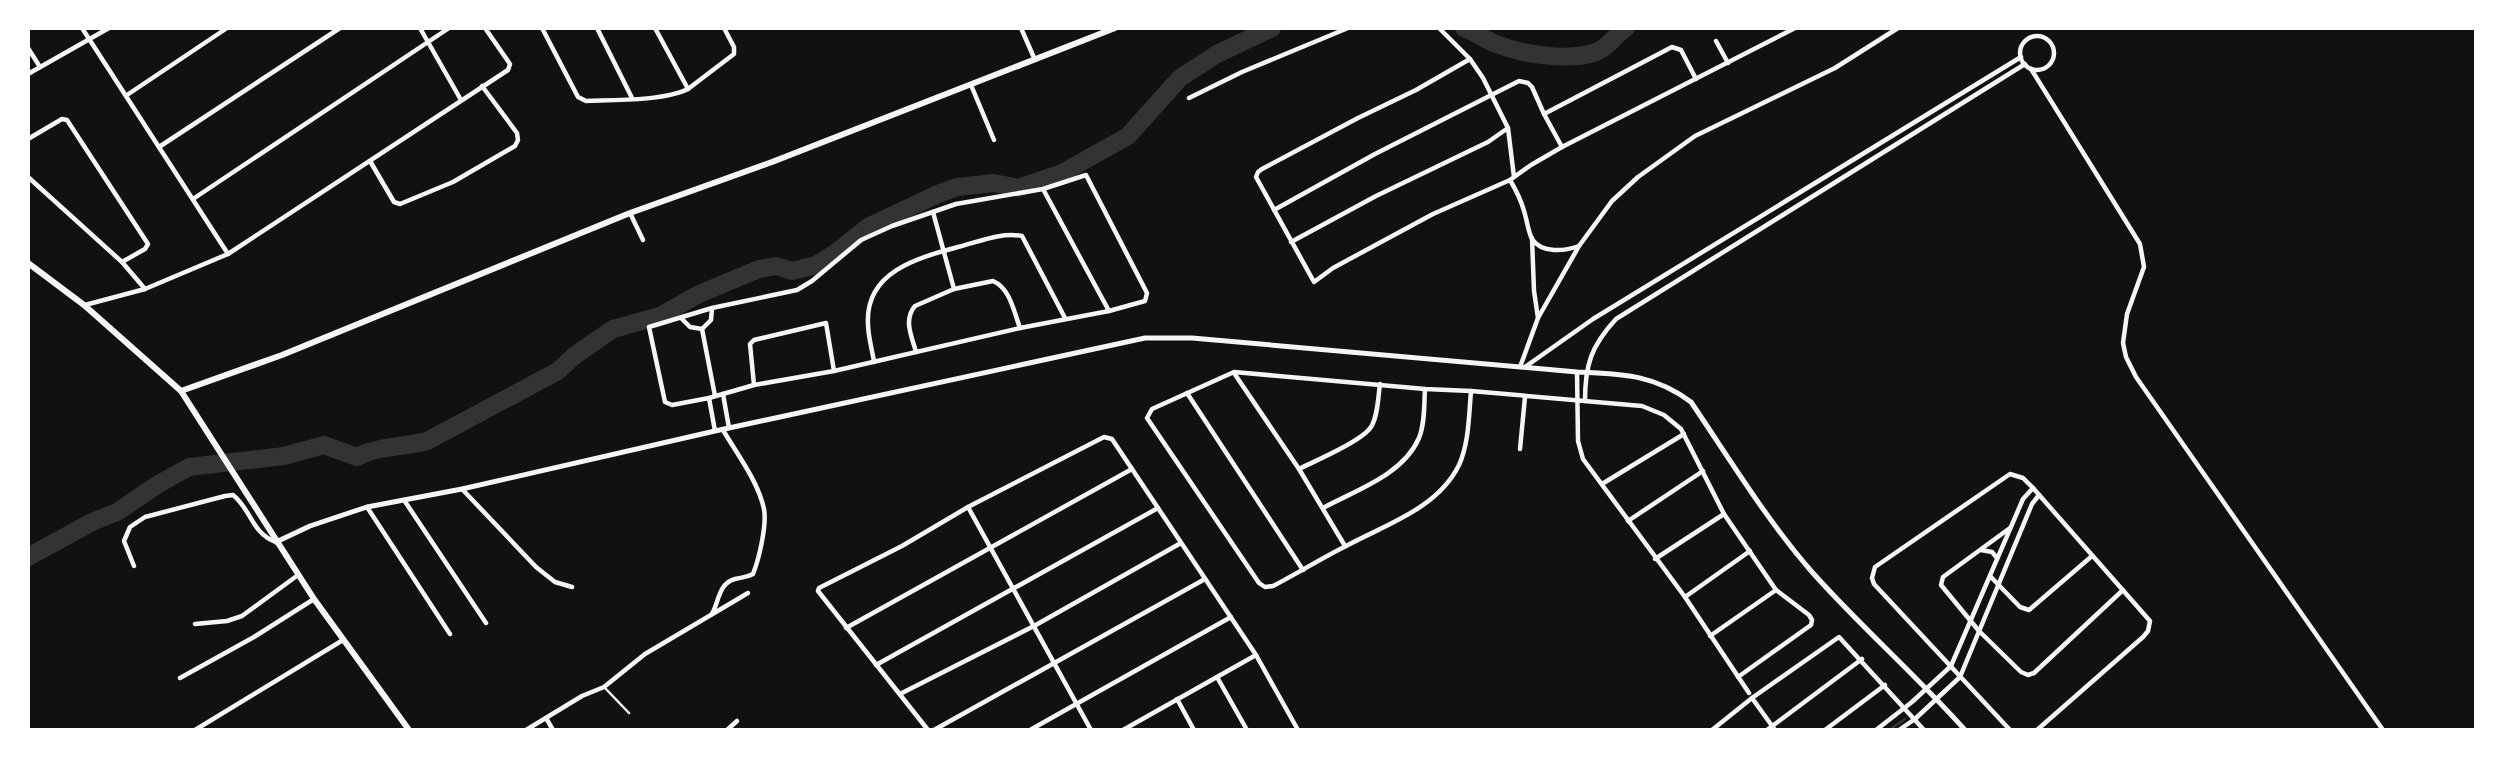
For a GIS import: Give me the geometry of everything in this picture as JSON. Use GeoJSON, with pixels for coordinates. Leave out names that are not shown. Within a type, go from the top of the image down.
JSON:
{"type":"FeatureCollection","features":[{"type":"Feature","properties":{"kind":"main road"},"geometry":{"type":"LineString","coordinates":[[181,391],[282,355],[630,213],[772,162],[1035,61],[1113,28]]}},
{"type":"Feature","properties":{"kind":"main road"},"geometry":{"type":"LineString","coordinates":[[28,263],[84,305],[181,391],[314,599],[409,730]]}},
{"type":"Feature","properties":{"kind":"street"},"geometry":{"type":"LineString","coordinates":[[82,28],[228,254]]}},
{"type":"Feature","properties":{"kind":"street"},"geometry":{"type":"LineString","coordinates":[[28,74],[109,28]]}},
{"type":"Feature","properties":{"kind":"street"},"geometry":{"type":"LineString","coordinates":[[127,95],[228,28]]}},
{"type":"Feature","properties":{"kind":"street"},"geometry":{"type":"LineString","coordinates":[[159,147],[340,28]]}},
{"type":"Feature","properties":{"kind":"street"},"geometry":{"type":"LineString","coordinates":[[420,28],[461,100]]}},
{"type":"Feature","properties":{"kind":"street"},"geometry":{"type":"LineString","coordinates":[[193,199],[449,28]]}},
{"type":"Feature","properties":{"kind":"street"},"geometry":{"type":"LineString","coordinates":[[84,305],[145,289],[228,254],[508,70],[510,64],[485,28]]}},
{"type":"Feature","properties":{"kind":"street"},"geometry":{"type":"LineString","coordinates":[[542,28],[578,97],[586,102],[679,93],[688,89],[734,54],[734,47],[724,28]]}},
{"type":"Feature","properties":{"kind":"street"},"geometry":{"type":"LineString","coordinates":[[597,28],[632,98]]}},
{"type":"Feature","properties":{"kind":"street"},"geometry":{"type":"LineString","coordinates":[[655,28],[688,89]]}},
{"type":"Feature","properties":{"kind":"street"},"geometry":{"type":"LineString","coordinates":[[1021,28],[1035,61]]}},
{"type":"Feature","properties":{"kind":"street"},"geometry":{"type":"LineString","coordinates":[[1189,98],[1242,72],[1348,28]]}},
{"type":"Feature","properties":{"kind":"street"},"geometry":{"type":"LineString","coordinates":[[1439,28],[1470,59],[1492,95],[1507,128],[1512,179],[1532,238],[1538,318]]}},
{"type":"Feature","properties":{"kind":"street"},"geometry":{"type":"LineString","coordinates":[[1470,59],[1258,172],[1257,182],[1314,282],[1333,268],[1433,214],[1512,179],[1562,147],[1795,28]]}},
{"type":"Feature","properties":{"kind":"street"},"geometry":{"type":"LineString","coordinates":[[1522,367],[1538,318],[1552,289],[1612,201],[1638,177],[1695,136],[1835,68],[1898,28]]}},
{"type":"Feature","properties":{"kind":"street"},"geometry":{"type":"LineString","coordinates":[[2031,69],[2046,67],[2053,60],[2054,49],[2048,40],[2038,36],[2028,39],[2021,47],[2021,57],[2140,244],[2144,267],[2127,314],[2123,343],[2126,357],[2136,377],[2383,730]]}},
{"type":"Feature","properties":{"kind":"street"},"geometry":{"type":"LineString","coordinates":[[1716,41],[1728,63]]}},
{"type":"Feature","properties":{"kind":"street"},"geometry":{"type":"LineString","coordinates":[[1544,114],[1672,47],[1681,50],[1696,79]]}},
{"type":"Feature","properties":{"kind":"street"},"geometry":{"type":"LineString","coordinates":[[28,48],[40,67]]}},
{"type":"Feature","properties":{"kind":"street"},"geometry":{"type":"LineString","coordinates":[[1522,367],[1593,319],[2021,57]]}},
{"type":"Feature","properties":{"kind":"street"},"geometry":{"type":"LineString","coordinates":[[1585,401],[1586,373],[1591,353],[1603,333],[1616,319],[2025,64]]}},
{"type":"Feature","properties":{"kind":"street"},"geometry":{"type":"LineString","coordinates":[[1274,210],[1375,154],[1519,81],[1528,83],[1562,147]]}},
{"type":"Feature","properties":{"kind":"street"},"geometry":{"type":"LineString","coordinates":[[971,85],[994,140]]}},
{"type":"Feature","properties":{"kind":"street"},"geometry":{"type":"LineString","coordinates":[[370,161],[394,202],[400,204],[453,182],[515,146],[517,133],[482,86]]}},
{"type":"Feature","properties":{"kind":"street"},"geometry":{"type":"LineString","coordinates":[[28,139],[62,119],[67,120],[148,244],[145,249],[122,262]]}},
{"type":"Feature","properties":{"kind":"street"},"geometry":{"type":"LineString","coordinates":[[1291,242],[1376,196],[1488,142],[1507,128]]}},
{"type":"Feature","properties":{"kind":"street"},"geometry":{"type":"LineString","coordinates":[[1086,175],[1147,293],[1145,301],[834,371],[754,384],[712,397],[672,405],[666,402],[649,327],[712,308],[797,290],[812,281],[861,240],[933,212],[956,204],[1043,189],[1086,175]]}},
{"type":"Feature","properties":{"kind":"street"},"geometry":{"type":"LineString","coordinates":[[28,177],[122,262],[145,289]]}},
{"type":"Feature","properties":{"kind":"street"},"geometry":{"type":"LineString","coordinates":[[1043,189],[1109,311]]}},
{"type":"Feature","properties":{"kind":"street"},"geometry":{"type":"LineString","coordinates":[[933,212],[954,289]]}},
{"type":"Feature","properties":{"kind":"street"},"geometry":{"type":"LineString","coordinates":[[630,213],[643,240]]}},
{"type":"Feature","properties":{"kind":"street"},"geometry":{"type":"LineString","coordinates":[[874,362],[868,323],[869,304],[878,287],[892,271],[945,250],[1011,234],[1022,236],[1065,318]]}},
{"type":"Feature","properties":{"kind":"street"},"geometry":{"type":"LineString","coordinates":[[1532,238],[1548,250],[1567,250],[1579,246]]}},
{"type":"Feature","properties":{"kind":"street"},"geometry":{"type":"LineString","coordinates":[[916,352],[908,324],[911,310],[954,289],[993,281],[999,284],[1007,294],[1020,328]]}},
{"type":"Feature","properties":{"kind":"street"},"geometry":{"type":"LineString","coordinates":[[680,317],[690,327],[702,328],[711,320],[712,308]]}},
{"type":"Feature","properties":{"kind":"street"},"geometry":{"type":"LineString","coordinates":[[754,384],[750,344],[754,340],[826,323],[834,371]]}},
{"type":"Feature","properties":{"kind":"street"},"geometry":{"type":"LineString","coordinates":[[702,328],[715,431]]}},
{"type":"Feature","properties":{"kind":"street"},"geometry":{"type":"LineString","coordinates":[[134,566],[124,541],[130,527],[145,517],[225,496],[233,495],[238,499],[265,539],[276,542],[310,526],[367,507],[462,489],[1145,338],[1192,338],[1634,375],[1671,388],[1691,402],[1788,542],[1838,600],[1928,689],[1965,730]]}},
{"type":"Feature","properties":{"kind":"street"},"geometry":{"type":"LineString","coordinates":[[1234,372],[1299,469],[1345,546]]}},
{"type":"Feature","properties":{"kind":"street"},"geometry":{"type":"LineString","coordinates":[[1471,391],[1468,426],[1459,464],[1446,484],[1409,515],[1272,586],[1265,587],[1259,583],[1146,418],[1152,409],[1234,372],[1425,389],[1471,391],[1642,406],[1664,415],[1681,429],[1724,514],[1776,590],[1812,620],[1811,625],[1738,677]]}},
{"type":"Feature","properties":{"kind":"street"},"geometry":{"type":"LineString","coordinates":[[1577,372],[1579,449],[1583,459],[1685,597],[1772,729],[1862,659]]}},
{"type":"Feature","properties":{"kind":"street"},"geometry":{"type":"LineString","coordinates":[[1299,469],[1370,429],[1380,384]]}},
{"type":"Feature","properties":{"kind":"street"},"geometry":{"type":"LineString","coordinates":[[1323,508],[1390,472],[1403,462],[1419,437],[1425,389]]}},
{"type":"Feature","properties":{"kind":"street"},"geometry":{"type":"LineString","coordinates":[[1187,393],[1303,570]]}},
{"type":"Feature","properties":{"kind":"street"},"geometry":{"type":"LineString","coordinates":[[710,616],[724,584],[733,579],[753,575],[762,540],[765,512],[726,429],[723,394]]}},
{"type":"Feature","properties":{"kind":"street"},"geometry":{"type":"LineString","coordinates":[[1520,449],[1525,397]]}},
{"type":"Feature","properties":{"kind":"street"},"geometry":{"type":"LineString","coordinates":[[1602,484],[1684,434]]}},
{"type":"Feature","properties":{"kind":"street"},"geometry":{"type":"LineString","coordinates":[[928,730],[846,628],[818,591],[819,588],[1104,437],[1112,439],[1231,617],[1256,655],[1298,730]]}},
{"type":"Feature","properties":{"kind":"street"},"geometry":{"type":"LineString","coordinates":[[846,628],[1132,469]]}},
{"type":"Feature","properties":{"kind":"street"},"geometry":{"type":"LineString","coordinates":[[1628,521],[1703,471]]}},
{"type":"Feature","properties":{"kind":"street"},"geometry":{"type":"LineString","coordinates":[[2010,730],[1874,584],[1872,578],[1875,568],[2010,474],[2023,478],[2033,488],[2150,621],[2148,631],[2037,730]]}},
{"type":"Feature","properties":{"kind":"street"},"geometry":{"type":"LineString","coordinates":[[1875,730],[1928,689],[1951,666],[2023,499],[2033,488]]}},
{"type":"Feature","properties":{"kind":"street"},"geometry":{"type":"LineString","coordinates":[[462,489],[536,566],[555,582],[572,587]]}},
{"type":"Feature","properties":{"kind":"street"},"geometry":{"type":"LineString","coordinates":[[1899,730],[1915,719],[1960,677],[2032,504],[2039,495]]}},
{"type":"Feature","properties":{"kind":"street"},"geometry":{"type":"LineString","coordinates":[[404,500],[486,623]]}},
{"type":"Feature","properties":{"kind":"street"},"geometry":{"type":"LineString","coordinates":[[367,507],[450,635]]}},
{"type":"Feature","properties":{"kind":"street"},"geometry":{"type":"LineString","coordinates":[[968,507],[1091,730]]}},
{"type":"Feature","properties":{"kind":"street"},"geometry":{"type":"LineString","coordinates":[[876,664],[1157,508]]}},
{"type":"Feature","properties":{"kind":"street"},"geometry":{"type":"LineString","coordinates":[[1655,559],[1724,514]]}},
{"type":"Feature","properties":{"kind":"street"},"geometry":{"type":"LineString","coordinates":[[2010,528],[1943,577],[1941,585],[1979,631],[2011,663],[2028,675],[2034,673],[2123,590]]}},
{"type":"Feature","properties":{"kind":"street"},"geometry":{"type":"LineString","coordinates":[[900,694],[1034,626],[1181,543]]}},
{"type":"Feature","properties":{"kind":"street"},"geometry":{"type":"LineString","coordinates":[[1980,550],[1992,552],[1997,559]]}},
{"type":"Feature","properties":{"kind":"street"},"geometry":{"type":"LineString","coordinates":[[1685,597],[1749,551]]}},
{"type":"Feature","properties":{"kind":"street"},"geometry":{"type":"LineString","coordinates":[[1990,576],[2020,607],[2029,610],[2092,556]]}},
{"type":"Feature","properties":{"kind":"street"},"geometry":{"type":"LineString","coordinates":[[195,624],[227,621],[242,616],[298,575]]}},
{"type":"Feature","properties":{"kind":"street"},"geometry":{"type":"LineString","coordinates":[[934,730],[1205,579]]}},
{"type":"Feature","properties":{"kind":"street"},"geometry":{"type":"LineString","coordinates":[[1710,636],[1776,590]]}},
{"type":"Feature","properties":{"kind":"street"},"geometry":{"type":"LineString","coordinates":[[526,730],[582,696],[604,687],[645,654],[748,593]]}},
{"type":"Feature","properties":{"kind":"street"},"geometry":{"type":"LineString","coordinates":[[180,678],[254,637],[314,599]]}},
{"type":"Feature","properties":{"kind":"street"},"geometry":{"type":"LineString","coordinates":[[1030,730],[1231,617]]}},
{"type":"Feature","properties":{"kind":"street"},"geometry":{"type":"LineString","coordinates":[[1712,730],[1750,695],[1839,636],[1924,730]]}},
{"type":"Feature","properties":{"kind":"street"},"geometry":{"type":"LineString","coordinates":[[195,730],[344,639]]}},
{"type":"Feature","properties":{"kind":"street"},"geometry":{"type":"LineString","coordinates":[[1123,730],[1256,655]]}},
{"type":"Feature","properties":{"kind":"street"},"geometry":{"type":"LineString","coordinates":[[1217,677],[1247,730]]}},
{"type":"Feature","properties":{"kind":"street"},"geometry":{"type":"LineString","coordinates":[[1825,730],[1885,685]]}},
{"type":"Feature","properties":{"kind":"street"},"geometry":{"type":"LineString","coordinates":[[1177,699],[1194,730]]}},
{"type":"Feature","properties":{"kind":"street"},"geometry":{"type":"LineString","coordinates":[[546,718],[554,730]]}},
{"type":"Feature","properties":{"kind":"street"},"geometry":{"type":"LineString","coordinates":[[727,730],[737,721]]}},
{"type":"Feature","properties":{"kind":"street"},"geometry":{"type":"LineString","coordinates":[[1138,722],[1143,730]]}},
{"type":"Feature","properties":{"kind":"lane"},"geometry":{"type":"LineString","coordinates":[[604,687],[629,713]]}},
{"type":"Feature","properties":{"kind":"waterway"},"geometry":{"type":"LineString","coordinates":[[28,557],[92,522],[117,512],[189,467],[284,456],[324,445],[357,457],[382,449],[427,441],[558,371],[574,356],[613,329],[660,316],[699,294],[759,269],[776,266],[792,271],[816,265],[868,227],[957,187],[994,183],[1018,188],[1062,173],[1128,136],[1180,78],[1217,54],[1272,28]]}},
{"type":"Feature","properties":{"kind":"waterway"},"geometry":{"type":"LineString","coordinates":[[1464,28],[1505,47],[1559,56],[1596,52],[1626,28]]}},
{"type":"Feature","properties":{"kind":"waterway"},"geometry":{"type":"LineString","coordinates":[[1889,730],[1905,719]]}}]}
